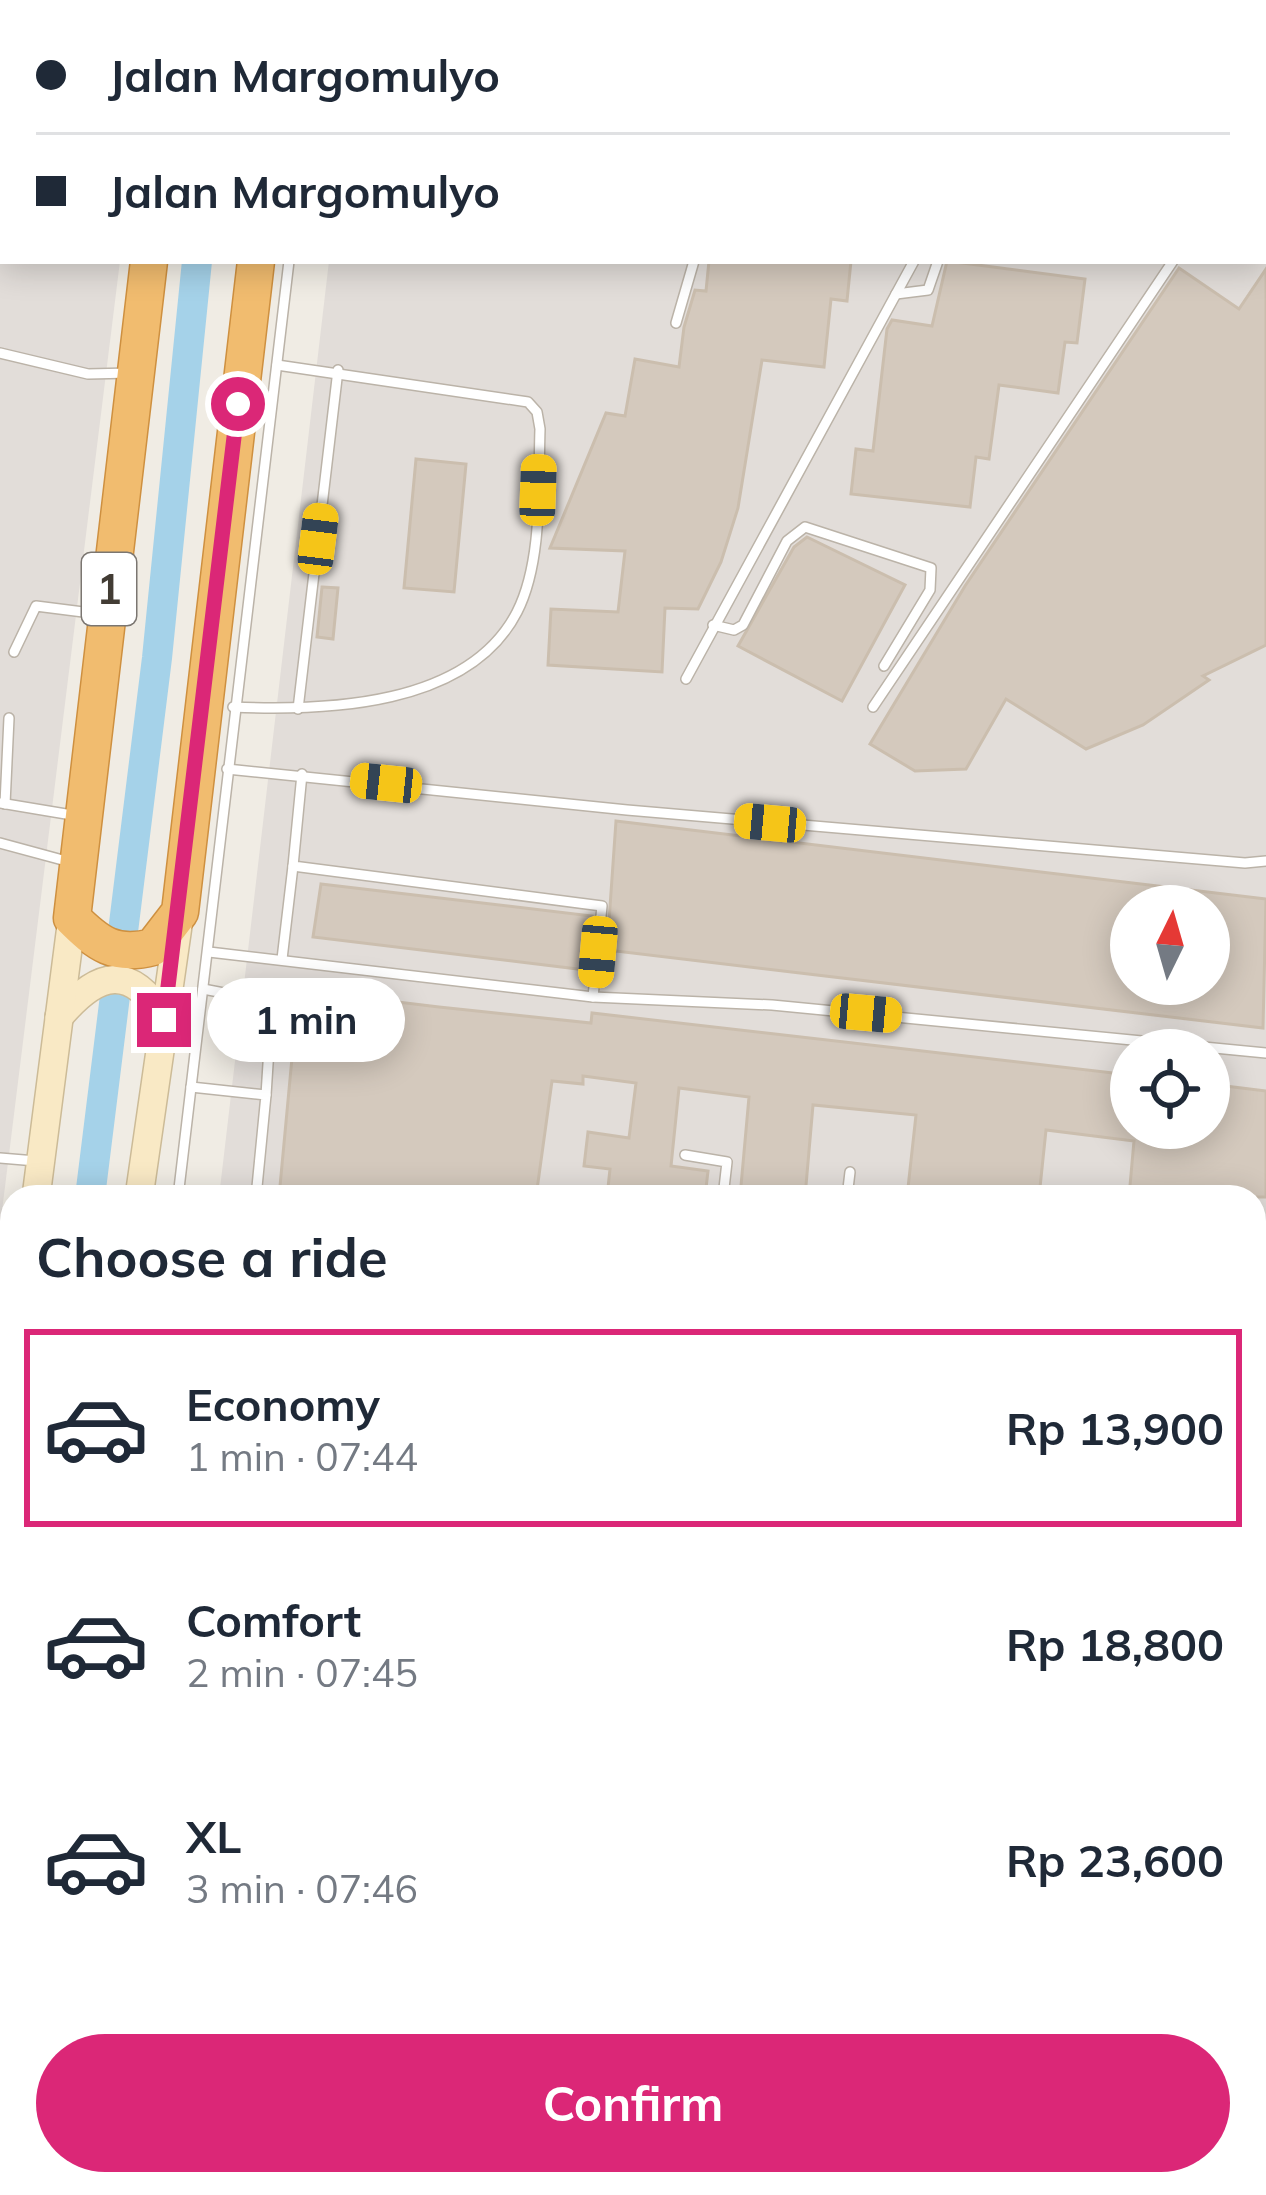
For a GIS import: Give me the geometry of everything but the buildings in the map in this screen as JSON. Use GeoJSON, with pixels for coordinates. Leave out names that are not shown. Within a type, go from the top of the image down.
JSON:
{"type":"FeatureCollection","features":[{"type":"Feature","properties":{"kind":"highway","name":"1"},"geometry":{"type":"LineString","coordinates":[[72,918],[148,264]]}},
{"type":"Feature","properties":{"kind":"highway"},"geometry":{"type":"LineString","coordinates":[[72,918],[98,944],[120,952],[153,947],[180,912],[256,264]]}},
{"type":"Feature","properties":{"kind":"highway"},"geometry":{"type":"LineString","coordinates":[[192,785],[227,769]]}},
{"type":"Feature","properties":{"kind":"main road"},"geometry":{"type":"LineString","coordinates":[[141,1185],[180,912]]}},
{"type":"Feature","properties":{"kind":"main road"},"geometry":{"type":"LineString","coordinates":[[38,1185],[72,918]]}},
{"type":"Feature","properties":{"kind":"main road"},"geometry":{"type":"LineString","coordinates":[[59,1017],[86,986],[122,980],[146,989],[164,1020]]}},
{"type":"Feature","properties":{"kind":"lane"},"geometry":{"type":"LineString","coordinates":[[179,1185],[290,264]]}},
{"type":"Feature","properties":{"kind":"lane"},"geometry":{"type":"LineString","coordinates":[[676,323],[693,264]]}},
{"type":"Feature","properties":{"kind":"lane"},"geometry":{"type":"LineString","coordinates":[[686,679],[912,264]]}},
{"type":"Feature","properties":{"kind":"lane"},"geometry":{"type":"LineString","coordinates":[[896,294],[928,290],[937,264]]}},
{"type":"Feature","properties":{"kind":"lane"},"geometry":{"type":"LineString","coordinates":[[873,707],[1171,264]]}},
{"type":"Feature","properties":{"kind":"lane"},"geometry":{"type":"LineString","coordinates":[[0,353],[88,374],[135,373]]}},
{"type":"Feature","properties":{"kind":"lane"},"geometry":{"type":"LineString","coordinates":[[233,707],[298,709],[372,702],[439,680],[495,644],[518,610],[530,566],[540,429],[537,412],[528,401],[277,364]]}},
{"type":"Feature","properties":{"kind":"lane"},"geometry":{"type":"LineString","coordinates":[[298,709],[338,370]]}},
{"type":"Feature","properties":{"kind":"lane"},"geometry":{"type":"LineString","coordinates":[[713,625],[734,630],[743,625],[787,541],[805,527],[931,568],[930,590],[884,666]]}},
{"type":"Feature","properties":{"kind":"lane"},"geometry":{"type":"LineString","coordinates":[[14,652],[36,606],[105,615]]}},
{"type":"Feature","properties":{"kind":"lane"},"geometry":{"type":"LineString","coordinates":[[9,718],[3,804],[83,817]]}},
{"type":"Feature","properties":{"kind":"lane"},"geometry":{"type":"LineString","coordinates":[[227,769],[627,810],[1245,863],[1266,860]]}},
{"type":"Feature","properties":{"kind":"lane"},"geometry":{"type":"LineString","coordinates":[[282,959],[302,774]]}},
{"type":"Feature","properties":{"kind":"lane"},"geometry":{"type":"LineString","coordinates":[[0,843],[78,863]]}},
{"type":"Feature","properties":{"kind":"lane"},"geometry":{"type":"LineString","coordinates":[[293,866],[602,906],[593,997]]}},
{"type":"Feature","properties":{"kind":"lane"},"geometry":{"type":"LineString","coordinates":[[208,952],[593,997],[772,1005],[1266,1053]]}},
{"type":"Feature","properties":{"kind":"lane"},"geometry":{"type":"LineString","coordinates":[[203,989],[272,1002],[257,1185]]}},
{"type":"Feature","properties":{"kind":"lane"},"geometry":{"type":"LineString","coordinates":[[191,1088],[266,1095]]}},
{"type":"Feature","properties":{"kind":"lane"},"geometry":{"type":"LineString","coordinates":[[685,1155],[727,1162],[724,1185]]}},
{"type":"Feature","properties":{"kind":"lane"},"geometry":{"type":"LineString","coordinates":[[0,1158],[41,1161]]}},
{"type":"Feature","properties":{"kind":"lane"},"geometry":{"type":"LineString","coordinates":[[848,1185],[850,1172]]}},
{"type":"Feature","properties":{"kind":"shaded area"},"geometry":{"type":"Polygon","coordinates":[[[0,264],[120,264],[5,1185],[0,1185],[0,264]]]}},
{"type":"Feature","properties":{"kind":"shaded area"},"geometry":{"type":"Polygon","coordinates":[[[329,264],[1266,264],[1266,1185],[220,1185],[329,264]]]}},
{"type":"Feature","properties":{"kind":"waterway"},"geometry":{"type":"LineString","coordinates":[[91,1185],[157,658],[197,264]]}},
{"type":"Feature","properties":{"kind":"route"},"geometry":{"type":"LineString","coordinates":[[164,1020],[238,404]]}}]}
